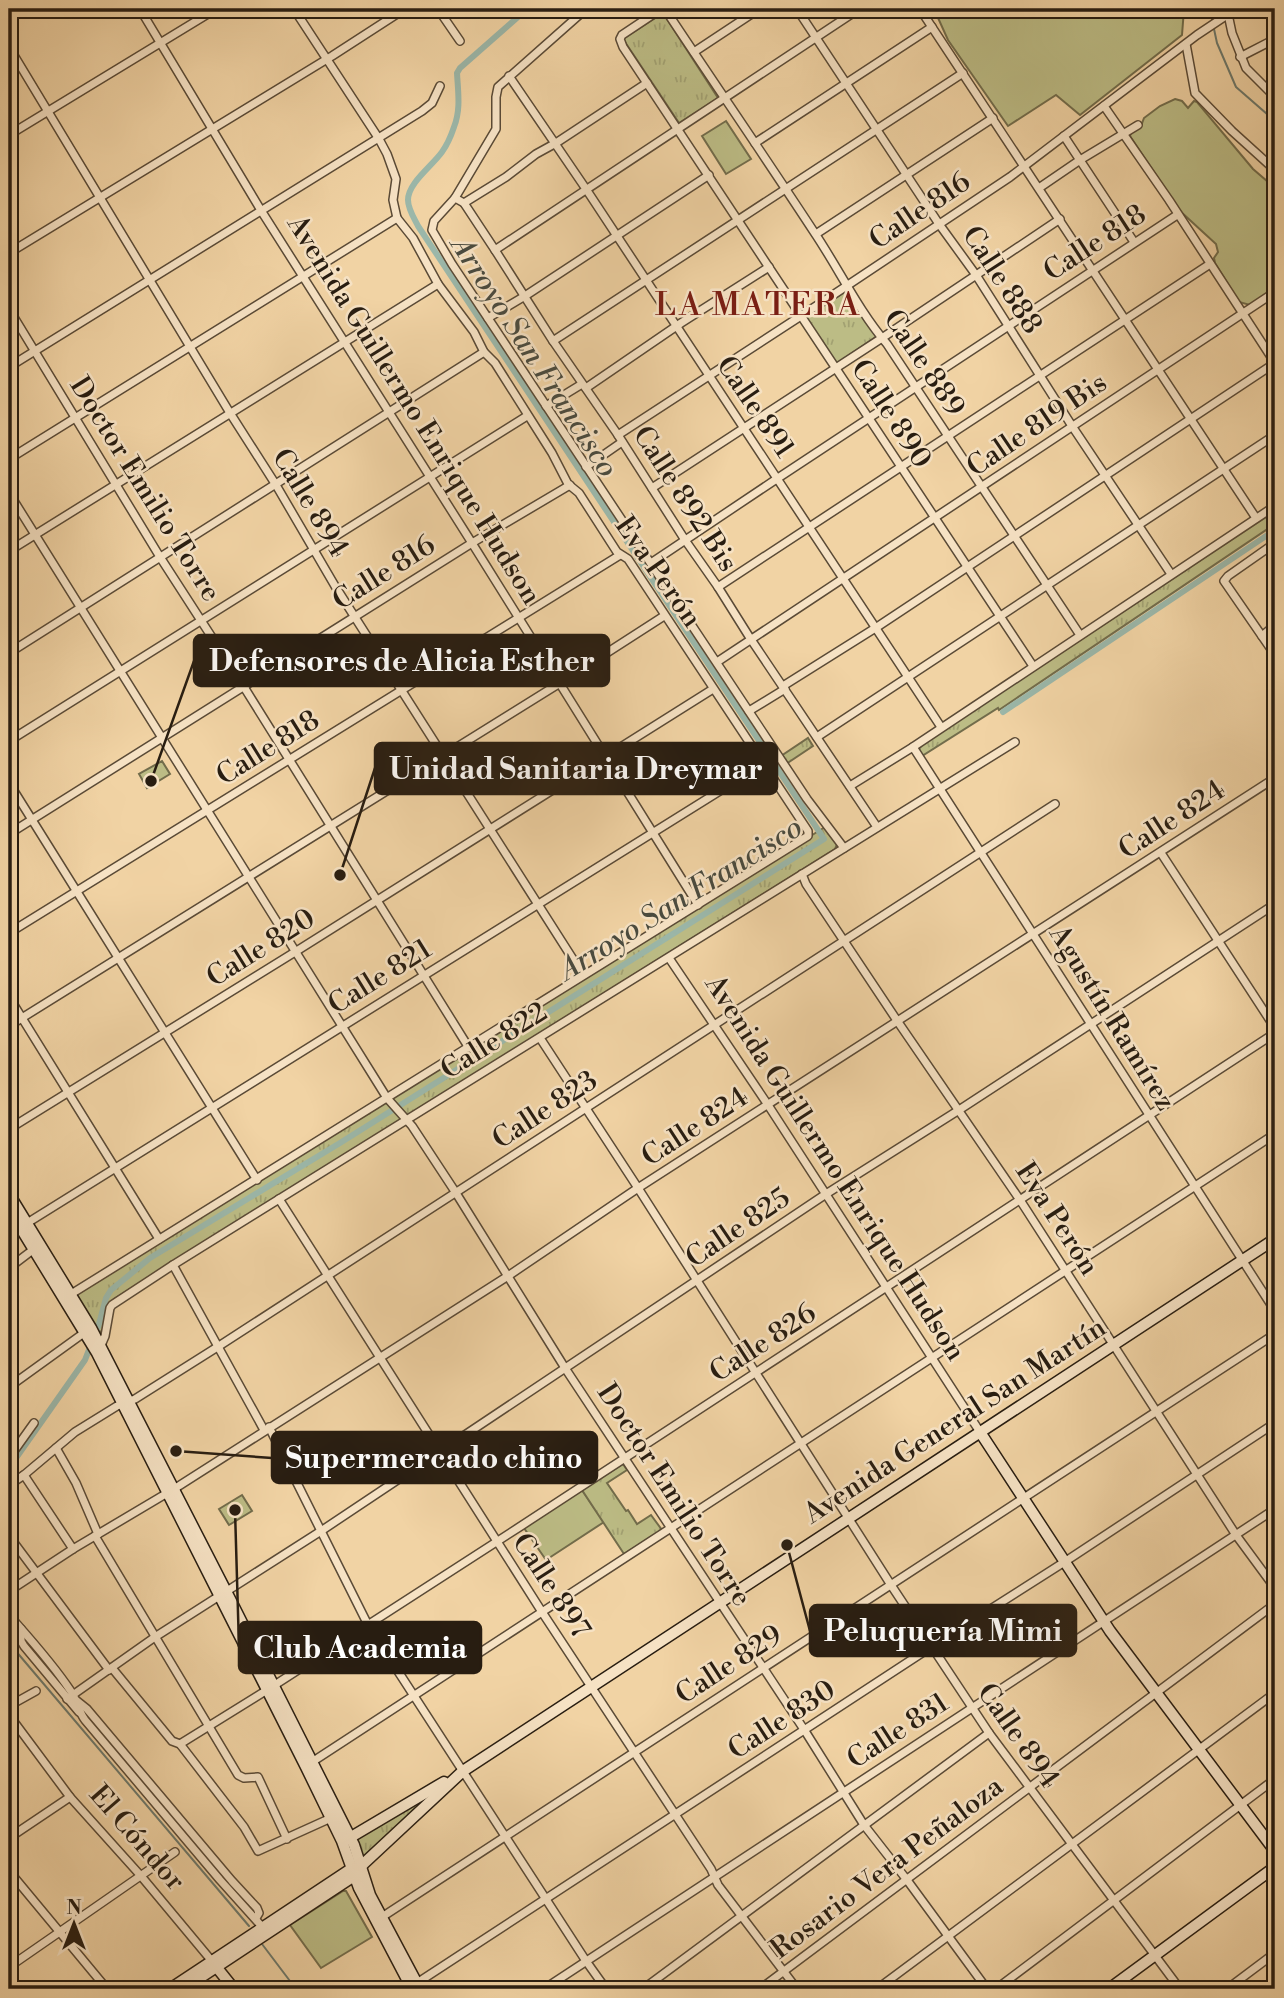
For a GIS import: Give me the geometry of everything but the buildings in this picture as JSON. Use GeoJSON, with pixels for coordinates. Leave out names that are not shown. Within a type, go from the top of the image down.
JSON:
{"type":"FeatureCollection","features":[{"type":"Feature","properties":{"kind":"main road"},"geometry":{"type":"LineString","coordinates":[[9,1194],[34,1249],[68,1296]]}},
{"type":"Feature","properties":{"kind":"main road"},"geometry":{"type":"LineString","coordinates":[[9,1209],[24,1225],[99,1350],[270,1688],[331,1818],[346,1840]]}},
{"type":"Feature","properties":{"kind":"main road","name":"Avenida General San Martín"},"geometry":{"type":"LineString","coordinates":[[183,1989],[262,1926],[355,1871],[463,1771],[1275,1239]]}},
{"type":"Feature","properties":{"kind":"main road","name":"Avenida Guillermo Enrique Hudson"},"geometry":{"type":"LineString","coordinates":[[980,1432],[1104,1622],[1275,1851]]}},
{"type":"Feature","properties":{"kind":"main road"},"geometry":{"type":"LineString","coordinates":[[270,1688],[312,1762],[346,1840],[355,1871],[416,1987]]}},
{"type":"Feature","properties":{"kind":"main road"},"geometry":{"type":"LineString","coordinates":[[346,1840],[463,1771]]}},
{"type":"Feature","properties":{"kind":"main road"},"geometry":{"type":"LineString","coordinates":[[1109,1989],[1275,1867]]}},
{"type":"Feature","properties":{"kind":"main road"},"geometry":{"type":"LineString","coordinates":[[355,1871],[382,1917],[416,1987]]}},
{"type":"Feature","properties":{"kind":"main road","name":"Avenida General San Martín"},"geometry":{"type":"LineString","coordinates":[[170,1989],[214,1964]]}},
{"type":"Feature","properties":{"kind":"main road","name":"El Cóndor"},"geometry":{"type":"LineString","coordinates":[[214,1964],[234,1989]]}},
{"type":"Feature","properties":{"kind":"street"},"geometry":{"type":"LineString","coordinates":[[9,18],[25,9]]}},
{"type":"Feature","properties":{"kind":"street","name":"Avenida Guillermo Enrique Hudson"},"geometry":{"type":"LineString","coordinates":[[140,9],[262,212],[698,905]]}},
{"type":"Feature","properties":{"kind":"street"},"geometry":{"type":"LineString","coordinates":[[9,135],[216,9]]}},
{"type":"Feature","properties":{"kind":"street"},"geometry":{"type":"LineString","coordinates":[[9,459],[397,218],[393,200],[396,179],[379,139],[294,9]]}},
{"type":"Feature","properties":{"kind":"street"},"geometry":{"type":"LineString","coordinates":[[9,253],[400,12],[410,9]]}},
{"type":"Feature","properties":{"kind":"street"},"geometry":{"type":"LineString","coordinates":[[438,9],[460,41]]}},
{"type":"Feature","properties":{"kind":"street"},"geometry":{"type":"LineString","coordinates":[[586,9],[509,76],[497,90],[496,129],[455,198],[434,221],[432,230],[807,799],[844,848]]}},
{"type":"Feature","properties":{"kind":"street","name":"Calle 890"},"geometry":{"type":"LineString","coordinates":[[663,9],[622,35],[621,44],[1033,666]]}},
{"type":"Feature","properties":{"kind":"street","name":"Calle 889"},"geometry":{"type":"LineString","coordinates":[[663,9],[816,234],[847,286],[1080,635]]}},
{"type":"Feature","properties":{"kind":"street"},"geometry":{"type":"LineString","coordinates":[[694,52],[759,9]]}},
{"type":"Feature","properties":{"kind":"street","name":"Calle 888"},"geometry":{"type":"LineString","coordinates":[[797,9],[1171,574]]}},
{"type":"Feature","properties":{"kind":"street"},"geometry":{"type":"LineString","coordinates":[[495,250],[859,9]]}},
{"type":"Feature","properties":{"kind":"street"},"geometry":{"type":"LineString","coordinates":[[920,9],[1256,518]]}},
{"type":"Feature","properties":{"kind":"street","name":"Calle 816"},"geometry":{"type":"LineString","coordinates":[[586,467],[620,439],[709,376],[1024,167],[1197,35],[1236,9]]}},
{"type":"Feature","properties":{"kind":"street"},"geometry":{"type":"LineString","coordinates":[[1228,14],[1240,57],[1251,74],[1273,91]]}},
{"type":"Feature","properties":{"kind":"street"},"geometry":{"type":"LineString","coordinates":[[755,144],[932,27]]}},
{"type":"Feature","properties":{"kind":"street"},"geometry":{"type":"LineString","coordinates":[[1240,57],[1275,39]]}},
{"type":"Feature","properties":{"kind":"street"},"geometry":{"type":"LineString","coordinates":[[1186,44],[1195,93],[1275,170]]}},
{"type":"Feature","properties":{"kind":"street","name":"Calle 894"},"geometry":{"type":"LineString","coordinates":[[9,47],[335,586],[583,975]]}},
{"type":"Feature","properties":{"kind":"street"},"geometry":{"type":"LineString","coordinates":[[553,341],[963,73]]}},
{"type":"Feature","properties":{"kind":"street","name":"Calle 891"},"geometry":{"type":"LineString","coordinates":[[509,76],[844,577],[941,727]]}},
{"type":"Feature","properties":{"kind":"street"},"geometry":{"type":"LineString","coordinates":[[464,203],[647,83]]}},
{"type":"Feature","properties":{"kind":"street"},"geometry":{"type":"LineString","coordinates":[[9,367],[427,108],[438,94],[440,86]]}},
{"type":"Feature","properties":{"kind":"street"},"geometry":{"type":"LineString","coordinates":[[749,711],[1275,363],[1104,106]]}},
{"type":"Feature","properties":{"kind":"street"},"geometry":{"type":"LineString","coordinates":[[816,234],[993,118]]}},
{"type":"Feature","properties":{"kind":"street"},"geometry":{"type":"LineString","coordinates":[[1039,188],[1138,125]]}},
{"type":"Feature","properties":{"kind":"street"},"geometry":{"type":"LineString","coordinates":[[1064,136],[1134,242]]}},
{"type":"Feature","properties":{"kind":"street"},"geometry":{"type":"LineString","coordinates":[[488,318],[709,175]]}},
{"type":"Feature","properties":{"kind":"street","name":"Calle 892 Bis"},"geometry":{"type":"LineString","coordinates":[[455,198],[464,203],[877,827]]}},
{"type":"Feature","properties":{"kind":"street","name":"Calle 818"},"geometry":{"type":"LineString","coordinates":[[651,564],[1177,215]]}},
{"type":"Feature","properties":{"kind":"street","name":"Eva Perón"},"geometry":{"type":"LineString","coordinates":[[397,218],[413,238],[438,284],[474,332],[484,352],[495,363],[570,485],[579,493],[620,555],[628,559],[808,831],[808,836]]}},
{"type":"Feature","properties":{"kind":"street"},"geometry":{"type":"LineString","coordinates":[[652,488],[1060,219]]}},
{"type":"Feature","properties":{"kind":"street"},"geometry":{"type":"LineString","coordinates":[[718,587],[1210,264]]}},
{"type":"Feature","properties":{"kind":"street"},"geometry":{"type":"LineString","coordinates":[[546,406],[584,386],[769,267]]}},
{"type":"Feature","properties":{"kind":"street"},"geometry":{"type":"LineString","coordinates":[[9,551],[438,284]]}},
{"type":"Feature","properties":{"kind":"street","name":"Calle 819 Bis"},"geometry":{"type":"LineString","coordinates":[[716,662],[1275,292]]}},
{"type":"Feature","properties":{"kind":"street","name":"Doctor Emilio Torre"},"geometry":{"type":"LineString","coordinates":[[9,309],[160,557],[469,1048]]}},
{"type":"Feature","properties":{"kind":"street"},"geometry":{"type":"LineString","coordinates":[[9,653],[484,352]]}},
{"type":"Feature","properties":{"kind":"street"},"geometry":{"type":"LineString","coordinates":[[9,741],[527,416]]}},
{"type":"Feature","properties":{"kind":"street"},"geometry":{"type":"LineString","coordinates":[[817,737],[1275,435]]}},
{"type":"Feature","properties":{"kind":"street","name":"Calle 816"},"geometry":{"type":"LineString","coordinates":[[9,834],[472,543],[570,485]]}},
{"type":"Feature","properties":{"kind":"street","name":"Doctor Emilio Torre"},"geometry":{"type":"LineString","coordinates":[[9,493],[387,1098],[408,1120],[456,1193],[565,1368],[864,1825],[987,1989]]}},
{"type":"Feature","properties":{"kind":"street"},"geometry":{"type":"LineString","coordinates":[[850,786],[1275,506]]}},
{"type":"Feature","properties":{"kind":"street"},"geometry":{"type":"LineString","coordinates":[[1274,546],[1225,579],[1225,584],[1275,655]]}},
{"type":"Feature","properties":{"kind":"street","name":"Calle 818"},"geometry":{"type":"LineString","coordinates":[[9,933],[620,555]]}},
{"type":"Feature","properties":{"kind":"street"},"geometry":{"type":"LineString","coordinates":[[9,1026],[664,616]]}},
{"type":"Feature","properties":{"kind":"street"},"geometry":{"type":"LineString","coordinates":[[1262,636],[1275,625]]}},
{"type":"Feature","properties":{"kind":"street","name":"Calle 820"},"geometry":{"type":"LineString","coordinates":[[9,1129],[713,689]]}},
{"type":"Feature","properties":{"kind":"street","name":"Calle 822"},"geometry":{"type":"LineString","coordinates":[[99,1350],[112,1305],[1015,742]]}},
{"type":"Feature","properties":{"kind":"street","name":"Agustín Ramírez"},"geometry":{"type":"LineString","coordinates":[[913,747],[1275,1311]]}},
{"type":"Feature","properties":{"kind":"street","name":"Calle 821"},"geometry":{"type":"LineString","coordinates":[[24,1225],[763,764]]}},
{"type":"Feature","properties":{"kind":"street","name":"Calle 824"},"geometry":{"type":"LineString","coordinates":[[9,1591],[508,1276],[638,1188],[1275,778]]}},
{"type":"Feature","properties":{"kind":"street"},"geometry":{"type":"LineString","coordinates":[[9,783],[257,1180]]}},
{"type":"Feature","properties":{"kind":"street","name":"Calle 823"},"geometry":{"type":"LineString","coordinates":[[9,1485],[75,1432],[219,1346],[1055,804]]}},
{"type":"Feature","properties":{"kind":"street","name":"Calle 822"},"geometry":{"type":"LineString","coordinates":[[68,1296],[808,836]]}},
{"type":"Feature","properties":{"kind":"street"},"geometry":{"type":"LineString","coordinates":[[1161,853],[1275,1030]]}},
{"type":"Feature","properties":{"kind":"street","name":"Eva Perón"},"geometry":{"type":"LineString","coordinates":[[802,874],[898,1022],[1020,1200],[1236,1535],[1275,1588]]}},
{"type":"Feature","properties":{"kind":"street","name":"Calle 825"},"geometry":{"type":"LineString","coordinates":[[72,1698],[155,1637],[321,1531],[696,1280],[1275,904]]}},
{"type":"Feature","properties":{"kind":"street","name":"Avenida Guillermo Enrique Hudson"},"geometry":{"type":"LineString","coordinates":[[669,958],[768,1105],[980,1432]]}},
{"type":"Feature","properties":{"kind":"street"},"geometry":{"type":"LineString","coordinates":[[9,997],[159,1239]]}},
{"type":"Feature","properties":{"kind":"street","name":"Calle 826"},"geometry":{"type":"LineString","coordinates":[[180,1744],[887,1288],[1275,1030]]}},
{"type":"Feature","properties":{"kind":"street","name":"Calle 894"},"geometry":{"type":"LineString","coordinates":[[540,1038],[972,1708],[1180,1989]]}},
{"type":"Feature","properties":{"kind":"street"},"geometry":{"type":"LineString","coordinates":[[312,1762],[1275,1134]]}},
{"type":"Feature","properties":{"kind":"street","name":"Calle 897"},"geometry":{"type":"LineString","coordinates":[[279,1199],[714,1878],[797,1989]]}},
{"type":"Feature","properties":{"kind":"street"},"geometry":{"type":"LineString","coordinates":[[9,1268],[34,1249]]}},
{"type":"Feature","properties":{"kind":"street"},"geometry":{"type":"LineString","coordinates":[[173,1265],[267,1429],[368,1625],[606,1989]]}},
{"type":"Feature","properties":{"kind":"street"},"geometry":{"type":"LineString","coordinates":[[9,1387],[88,1330]]}},
{"type":"Feature","properties":{"kind":"street","name":"Calle 829"},"geometry":{"type":"LineString","coordinates":[[382,1917],[1275,1334]]}},
{"type":"Feature","properties":{"kind":"street"},"geometry":{"type":"LineString","coordinates":[[9,1458],[34,1423]]}},
{"type":"Feature","properties":{"kind":"street","name":"Calle 830"},"geometry":{"type":"LineString","coordinates":[[416,1987],[545,1899],[1275,1423]]}},
{"type":"Feature","properties":{"kind":"street"},"geometry":{"type":"LineString","coordinates":[[56,1448],[76,1483],[97,1535],[155,1637],[238,1775],[244,1778],[258,1777],[287,1839]]}},
{"type":"Feature","properties":{"kind":"street"},"geometry":{"type":"LineString","coordinates":[[24,1475],[73,1549]]}},
{"type":"Feature","properties":{"kind":"street","name":"Calle 831"},"geometry":{"type":"LineString","coordinates":[[544,1989],[1275,1510]]}},
{"type":"Feature","properties":{"kind":"street"},"geometry":{"type":"LineString","coordinates":[[9,1536],[111,1669],[172,1741],[180,1744],[248,1833],[257,1849],[261,1852],[331,1818]]}},
{"type":"Feature","properties":{"kind":"street","name":"Rosario Vera Peñaloza"},"geometry":{"type":"LineString","coordinates":[[760,1989],[1275,1604]]}},
{"type":"Feature","properties":{"kind":"street"},"geometry":{"type":"LineString","coordinates":[[9,1615],[21,1629],[24,1646],[72,1698],[87,1709],[257,1908],[262,1926]]}},
{"type":"Feature","properties":{"kind":"street"},"geometry":{"type":"LineString","coordinates":[[9,1706],[36,1691]]}},
{"type":"Feature","properties":{"kind":"street"},"geometry":{"type":"LineString","coordinates":[[877,1989],[1275,1693]]}},
{"type":"Feature","properties":{"kind":"street"},"geometry":{"type":"LineString","coordinates":[[72,1698],[85,1720],[222,1883],[262,1926]]}},
{"type":"Feature","properties":{"kind":"street","name":"El Cóndor"},"geometry":{"type":"LineString","coordinates":[[9,1715],[70,1797],[214,1964]]}},
{"type":"Feature","properties":{"kind":"street"},"geometry":{"type":"LineString","coordinates":[[643,1989],[989,1733]]}},
{"type":"Feature","properties":{"kind":"street"},"geometry":{"type":"LineString","coordinates":[[996,1989],[1275,1779]]}},
{"type":"Feature","properties":{"kind":"street"},"geometry":{"type":"LineString","coordinates":[[9,1838],[70,1797]]}},
{"type":"Feature","properties":{"kind":"street"},"geometry":{"type":"LineString","coordinates":[[176,1828],[183,1823]]}},
{"type":"Feature","properties":{"kind":"street"},"geometry":{"type":"LineString","coordinates":[[9,1968],[175,1852]]}},
{"type":"Feature","properties":{"kind":"street"},"geometry":{"type":"LineString","coordinates":[[9,1871],[107,1989]]}},
{"type":"Feature","properties":{"kind":"street"},"geometry":{"type":"LineString","coordinates":[[222,1883],[226,1874]]}},
{"type":"Feature","properties":{"kind":"street"},"geometry":{"type":"LineString","coordinates":[[1227,1989],[1275,1953]]}},
{"type":"Feature","properties":{"kind":"green space"},"geometry":{"type":"Polygon","coordinates":[[[934,9],[1184,9],[1182,35],[1080,115],[1056,95],[1008,126],[948,40],[934,9]]]}},
{"type":"Feature","properties":{"kind":"green space"},"geometry":{"type":"Polygon","coordinates":[[[663,13],[718,98],[679,123],[623,39],[663,13]]]}},
{"type":"Feature","properties":{"kind":"green space"},"geometry":{"type":"Polygon","coordinates":[[[1175,99],[1182,101],[1188,108],[1194,101],[1197,102],[1253,169],[1275,188],[1275,288],[1250,305],[1239,302],[1215,263],[1214,258],[1218,252],[1216,244],[1180,211],[1130,136],[1141,126],[1144,118],[1175,99]]]}},
{"type":"Feature","properties":{"kind":"green space"},"geometry":{"type":"Polygon","coordinates":[[[726,121],[751,159],[726,174],[702,136],[726,121]]]}},
{"type":"Feature","properties":{"kind":"green space"},"geometry":{"type":"Polygon","coordinates":[[[846,291],[877,336],[836,364],[805,318],[846,291]]]}},
{"type":"Feature","properties":{"kind":"green space"},"geometry":{"type":"Polygon","coordinates":[[[1275,511],[1275,524],[999,710],[998,708],[922,756],[919,749],[923,744],[1275,511]]]}},
{"type":"Feature","properties":{"kind":"green space"},"geometry":{"type":"Polygon","coordinates":[[[808,738],[813,746],[786,764],[781,756],[808,738]]]}},
{"type":"Feature","properties":{"kind":"green space"},"geometry":{"type":"Polygon","coordinates":[[[162,761],[170,774],[147,788],[139,774],[162,761]]]}},
{"type":"Feature","properties":{"kind":"green space"},"geometry":{"type":"Polygon","coordinates":[[[825,827],[837,844],[835,849],[114,1299],[106,1309],[103,1330],[97,1334],[76,1295],[825,827]]]}},
{"type":"Feature","properties":{"kind":"green space"},"geometry":{"type":"Polygon","coordinates":[[[623,1464],[627,1470],[607,1483],[637,1524],[651,1515],[662,1530],[624,1554],[582,1490],[623,1464]]]}},
{"type":"Feature","properties":{"kind":"green space"},"geometry":{"type":"Polygon","coordinates":[[[582,1490],[604,1522],[546,1560],[524,1528],[582,1490]]]}},
{"type":"Feature","properties":{"kind":"green space"},"geometry":{"type":"Polygon","coordinates":[[[242,1495],[252,1511],[229,1525],[219,1509],[242,1495]]]}},
{"type":"Feature","properties":{"kind":"green space"},"geometry":{"type":"Polygon","coordinates":[[[427,1795],[428,1798],[362,1858],[355,1837],[427,1795]]]}},
{"type":"Feature","properties":{"kind":"green space"},"geometry":{"type":"Polygon","coordinates":[[[346,1891],[372,1937],[321,1968],[290,1925],[346,1891]]]}},
{"type":"Feature","properties":{"kind":"waterway","name":"Arroyo San Francisco"},"geometry":{"type":"LineString","coordinates":[[9,1468],[85,1360],[111,1290],[150,1258],[340,1143],[824,839],[418,226],[410,210],[408,200],[412,187],[442,152],[454,127],[458,107],[457,73],[527,9]]}},
{"type":"Feature","properties":{"kind":"waterway"},"geometry":{"type":"LineString","coordinates":[[1211,9],[1212,20]]}},
{"type":"Feature","properties":{"kind":"waterway"},"geometry":{"type":"LineString","coordinates":[[1214,29],[1217,43],[1236,87],[1275,121]]}},
{"type":"Feature","properties":{"kind":"waterway"},"geometry":{"type":"LineString","coordinates":[[1003,712],[1275,530]]}},
{"type":"Feature","properties":{"kind":"waterway"},"geometry":{"type":"LineString","coordinates":[[9,1643],[249,1926]]}},
{"type":"Feature","properties":{"kind":"waterway"},"geometry":{"type":"LineString","coordinates":[[262,1944],[296,1989]]}},
{"type":"Feature","properties":{"kind":"place","name":"Defensores de Alicia Esther"},"geometry":{"type":"Point","coordinates":[151,781]}},
{"type":"Feature","properties":{"kind":"place","name":"Unidad Sanitaria Dreymar"},"geometry":{"type":"Point","coordinates":[340,875]}},
{"type":"Feature","properties":{"kind":"place","name":"Supermercado chino"},"geometry":{"type":"Point","coordinates":[176,1451]}},
{"type":"Feature","properties":{"kind":"place","name":"Club Academia"},"geometry":{"type":"Point","coordinates":[235,1510]}},
{"type":"Feature","properties":{"kind":"place","name":"Peluquería Mimi"},"geometry":{"type":"Point","coordinates":[787,1545]}},
{"type":"Feature","properties":{"kind":"district","name":"LA MATERA"},"geometry":{"type":"Point","coordinates":[758,305]}}]}
